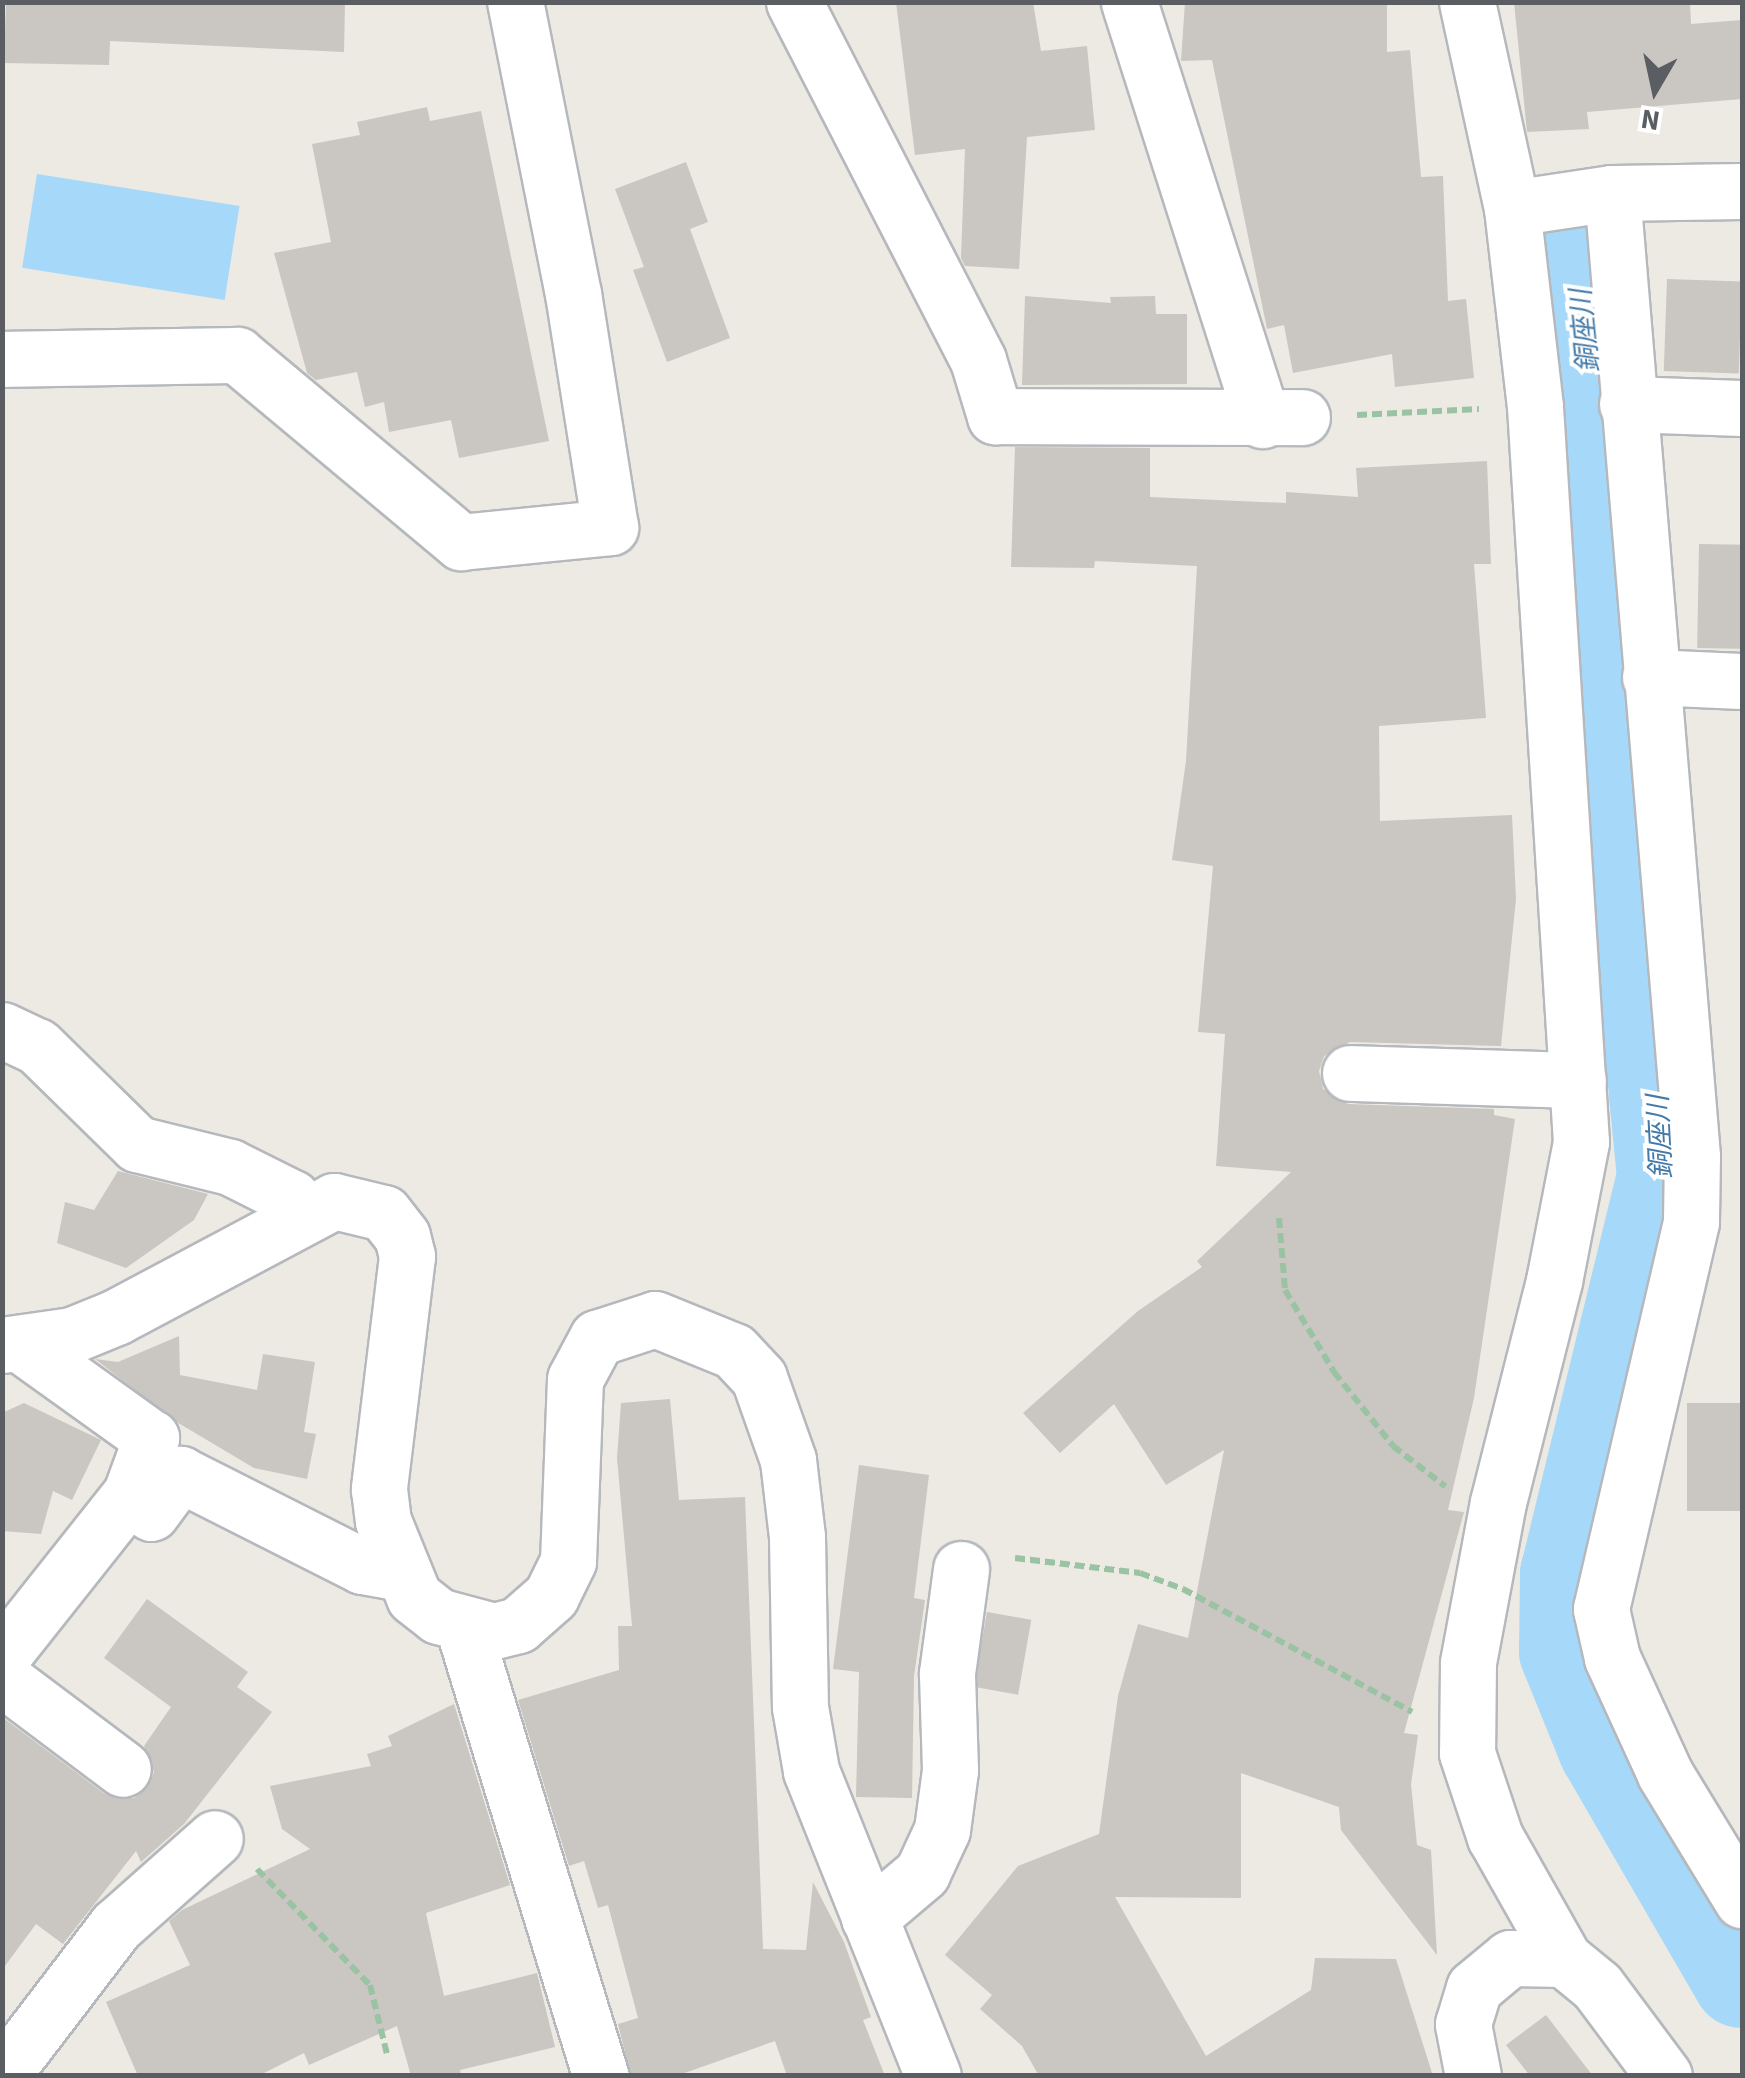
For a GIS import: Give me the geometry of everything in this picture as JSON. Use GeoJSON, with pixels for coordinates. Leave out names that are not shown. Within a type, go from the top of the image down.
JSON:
{"type":"FeatureCollection","features":[{"type":"Feature","properties":{"kind":"street"},"geometry":{"type":"LineString","coordinates":[[2,359],[237,354],[461,542],[610,528],[572,294],[515,2]]}},
{"type":"Feature","properties":{"kind":"street"},"geometry":{"type":"LineString","coordinates":[[794,2],[978,360],[994,416],[1282,418],[1128,2]]}},
{"type":"Feature","properties":{"kind":"street"},"geometry":{"type":"LineString","coordinates":[[1467,2],[1512,208],[1535,407],[1581,1142],[1498,1502],[1468,1662],[1468,1753],[1496,1837],[1564,1959],[1598,1986],[1664,2076]]}},
{"type":"Feature","properties":{"kind":"street"},"geometry":{"type":"LineString","coordinates":[[1512,208],[1612,193],[1742,190]]}},
{"type":"Feature","properties":{"kind":"street"},"geometry":{"type":"LineString","coordinates":[[1612,193],[1692,1156],[1691,1222],[1602,1609],[1612,1658],[1665,1774],[1742,1900]]}},
{"type":"Feature","properties":{"kind":"street"},"geometry":{"type":"LineString","coordinates":[[1627,404],[1742,408]]}},
{"type":"Feature","properties":{"kind":"street"},"geometry":{"type":"LineString","coordinates":[[1650,677],[1742,681]]}},
{"type":"Feature","properties":{"kind":"street"},"geometry":{"type":"LineString","coordinates":[[2,1030],[37,1046],[136,1144],[230,1167],[292,1198],[300,1216]]}},
{"type":"Feature","properties":{"kind":"street"},"geometry":{"type":"LineString","coordinates":[[1350,1073],[1578,1080]]}},
{"type":"Feature","properties":{"kind":"street"},"geometry":{"type":"LineString","coordinates":[[13,1346],[116,1316],[334,1200],[384,1213],[402,1236],[405,1289],[378,1489],[402,1573],[414,1597],[464,1626],[494,1630],[518,1625],[551,1596],[568,1560],[575,1379],[597,1338],[655,1319],[705,1334],[734,1351],[760,1378],[788,1460],[797,1536],[800,1707],[811,1771],[932,2076]]}},
{"type":"Feature","properties":{"kind":"street"},"geometry":{"type":"LineString","coordinates":[[2,1656],[131,1493],[151,1438],[13,1346]]}},
{"type":"Feature","properties":{"kind":"street"},"geometry":{"type":"LineString","coordinates":[[151,1513],[180,1474],[362,1566],[402,1573]]}},
{"type":"Feature","properties":{"kind":"street"},"geometry":{"type":"LineString","coordinates":[[869,1918],[922,1873],[942,1830],[950,1770],[947,1673],[960,1569]]}},
{"type":"Feature","properties":{"kind":"street"},"geometry":{"type":"LineString","coordinates":[[464,1626],[584,2072]]}},
{"type":"Feature","properties":{"kind":"street"},"geometry":{"type":"LineString","coordinates":[[2,1678],[124,1770]]}},
{"type":"Feature","properties":{"kind":"street"},"geometry":{"type":"LineString","coordinates":[[2,2075],[116,1926],[215,1838]]}},
{"type":"Feature","properties":{"kind":"street"},"geometry":{"type":"LineString","coordinates":[[1473,2076],[1463,2024],[1474,1988],[1510,1958],[1564,1959]]}},
{"type":"Feature","properties":{"kind":"path"},"geometry":{"type":"LineString","coordinates":[[1282,418],[1535,407]]}},
{"type":"Feature","properties":{"kind":"path"},"geometry":{"type":"LineString","coordinates":[[1279,1218],[1285,1290],[1334,1372],[1393,1446],[1442,1485],[1498,1502]]}},
{"type":"Feature","properties":{"kind":"path"},"geometry":{"type":"LineString","coordinates":[[960,1569],[994,1556],[1140,1573],[1183,1589],[1402,1710],[1468,1721]]}},
{"type":"Feature","properties":{"kind":"path"},"geometry":{"type":"LineString","coordinates":[[215,1838],[279,1886],[370,1985],[387,2054]]}},
{"type":"Feature","properties":{"kind":"water"},"geometry":{"type":"Polygon","coordinates":[[[37,174],[239,206],[225,300],[22,268],[37,174]]]}},
{"type":"Feature","properties":{"kind":"building"},"geometry":{"type":"Polygon","coordinates":[[[6,2],[345,2],[344,52],[110,41],[109,65],[4,63],[6,2]]]}},
{"type":"Feature","properties":{"kind":"building"},"geometry":{"type":"Polygon","coordinates":[[[896,2],[1033,2],[1041,51],[1087,46],[1095,130],[1027,137],[1019,269],[965,266],[961,258],[965,149],[915,155],[896,2]]]}},
{"type":"Feature","properties":{"kind":"building"},"geometry":{"type":"Polygon","coordinates":[[[1185,2],[1387,2],[1387,52],[1410,50],[1421,177],[1443,176],[1448,301],[1466,299],[1474,378],[1395,387],[1392,354],[1293,373],[1284,325],[1267,329],[1212,60],[1181,61],[1185,2]]]}},
{"type":"Feature","properties":{"kind":"building"},"geometry":{"type":"Polygon","coordinates":[[[1514,2],[1690,2],[1691,24],[1742,20],[1742,99],[1587,112],[1589,129],[1527,132],[1514,2]]]}},
{"type":"Feature","properties":{"kind":"building"},"geometry":{"type":"Polygon","coordinates":[[[427,107],[430,121],[481,111],[549,441],[459,458],[451,420],[389,432],[384,402],[365,407],[357,372],[316,380],[307,373],[274,253],[331,242],[312,144],[360,135],[357,122],[427,107]]]}},
{"type":"Feature","properties":{"kind":"building"},"geometry":{"type":"Polygon","coordinates":[[[686,162],[708,222],[690,229],[730,338],[667,362],[633,270],[644,267],[615,189],[686,162]]]}},
{"type":"Feature","properties":{"kind":"building"},"geometry":{"type":"Polygon","coordinates":[[[1667,279],[1742,282],[1739,374],[1664,371],[1667,279]]]}},
{"type":"Feature","properties":{"kind":"building"},"geometry":{"type":"Polygon","coordinates":[[[1025,296],[1111,303],[1110,297],[1155,296],[1156,314],[1187,314],[1187,384],[1022,385],[1025,296]]]}},
{"type":"Feature","properties":{"kind":"building"},"geometry":{"type":"Polygon","coordinates":[[[1015,447],[1150,448],[1150,497],[1286,503],[1286,492],[1358,497],[1356,468],[1487,461],[1491,564],[1474,564],[1486,718],[1379,726],[1380,821],[1512,815],[1516,899],[1501,1046],[1350,1042],[1324,1056],[1319,1071],[1323,1089],[1348,1104],[1494,1109],[1494,1115],[1515,1119],[1474,1398],[1448,1510],[1464,1512],[1404,1733],[1418,1735],[1411,1784],[1417,1845],[1431,1850],[1437,1955],[1341,1830],[1339,1807],[1241,1773],[1241,1898],[1115,1897],[1206,2056],[1311,1990],[1315,1958],[1396,1959],[1433,2076],[1039,2076],[1022,2046],[980,2009],[992,1995],[945,1955],[1018,1866],[1099,1834],[1118,1696],[1138,1624],[1188,1638],[1224,1450],[1166,1485],[1114,1404],[1060,1453],[1023,1413],[1138,1311],[1202,1267],[1197,1261],[1291,1172],[1216,1166],[1225,1034],[1198,1032],[1213,866],[1172,860],[1186,761],[1197,566],[1095,561],[1094,568],[1011,567],[1015,447]]]}},
{"type":"Feature","properties":{"kind":"building"},"geometry":{"type":"Polygon","coordinates":[[[1699,544],[1742,545],[1740,649],[1697,648],[1699,544]]]}},
{"type":"Feature","properties":{"kind":"building"},"geometry":{"type":"Polygon","coordinates":[[[118,1171],[208,1194],[194,1220],[126,1268],[57,1243],[65,1202],[94,1210],[118,1171]]]}},
{"type":"Feature","properties":{"kind":"building"},"geometry":{"type":"Polygon","coordinates":[[[179,1336],[180,1375],[257,1390],[263,1354],[315,1362],[304,1432],[316,1434],[307,1479],[254,1468],[175,1421],[95,1359],[118,1362],[179,1336]]]}},
{"type":"Feature","properties":{"kind":"building"},"geometry":{"type":"Polygon","coordinates":[[[670,1399],[679,1500],[745,1497],[763,1949],[806,1950],[813,1882],[844,1942],[871,2017],[863,2020],[885,2076],[787,2076],[775,2041],[676,2076],[631,2076],[618,2024],[638,2018],[608,1905],[598,1908],[584,1861],[569,1866],[518,1700],[619,1670],[618,1626],[632,1626],[617,1458],[621,1403],[670,1399]]]}},
{"type":"Feature","properties":{"kind":"building"},"geometry":{"type":"Polygon","coordinates":[[[24,1403],[101,1440],[72,1500],[53,1491],[41,1534],[2,1531],[2,1413],[24,1403]]]}},
{"type":"Feature","properties":{"kind":"building"},"geometry":{"type":"Polygon","coordinates":[[[1687,1403],[1742,1403],[1742,1511],[1687,1511],[1687,1403]]]}},
{"type":"Feature","properties":{"kind":"building"},"geometry":{"type":"Polygon","coordinates":[[[859,1465],[929,1475],[914,1598],[925,1600],[914,1676],[912,1798],[856,1797],[859,1672],[833,1669],[859,1465]]]}},
{"type":"Feature","properties":{"kind":"building"},"geometry":{"type":"Polygon","coordinates":[[[147,1599],[248,1672],[237,1687],[272,1712],[184,1824],[141,1862],[136,1851],[63,1944],[36,1924],[2,1970],[2,1717],[105,1794],[134,1798],[147,1788],[154,1772],[144,1746],[171,1707],[104,1658],[147,1599]]]}},
{"type":"Feature","properties":{"kind":"building"},"geometry":{"type":"Polygon","coordinates":[[[987,1612],[1031,1620],[1018,1695],[974,1687],[987,1612]]]}},
{"type":"Feature","properties":{"kind":"building"},"geometry":{"type":"Polygon","coordinates":[[[454,1704],[510,1885],[426,1913],[444,1996],[537,1973],[555,2047],[460,2070],[461,2076],[411,2076],[397,2026],[309,2065],[304,2053],[258,2076],[138,2076],[106,2002],[190,1965],[169,1921],[182,1910],[310,1849],[282,1829],[270,1786],[371,1766],[367,1754],[392,1746],[388,1736],[454,1704]]]}},
{"type":"Feature","properties":{"kind":"building"},"geometry":{"type":"Polygon","coordinates":[[[1546,2015],[1593,2076],[1530,2076],[1506,2045],[1546,2015]]]}},
{"type":"Feature","properties":{"kind":"waterway","name":"銅座川"},"geometry":{"type":"LineString","coordinates":[[1577,245],[1667,1177],[1570,1574],[1569,1651],[1608,1747],[1742,1978]]}}]}
